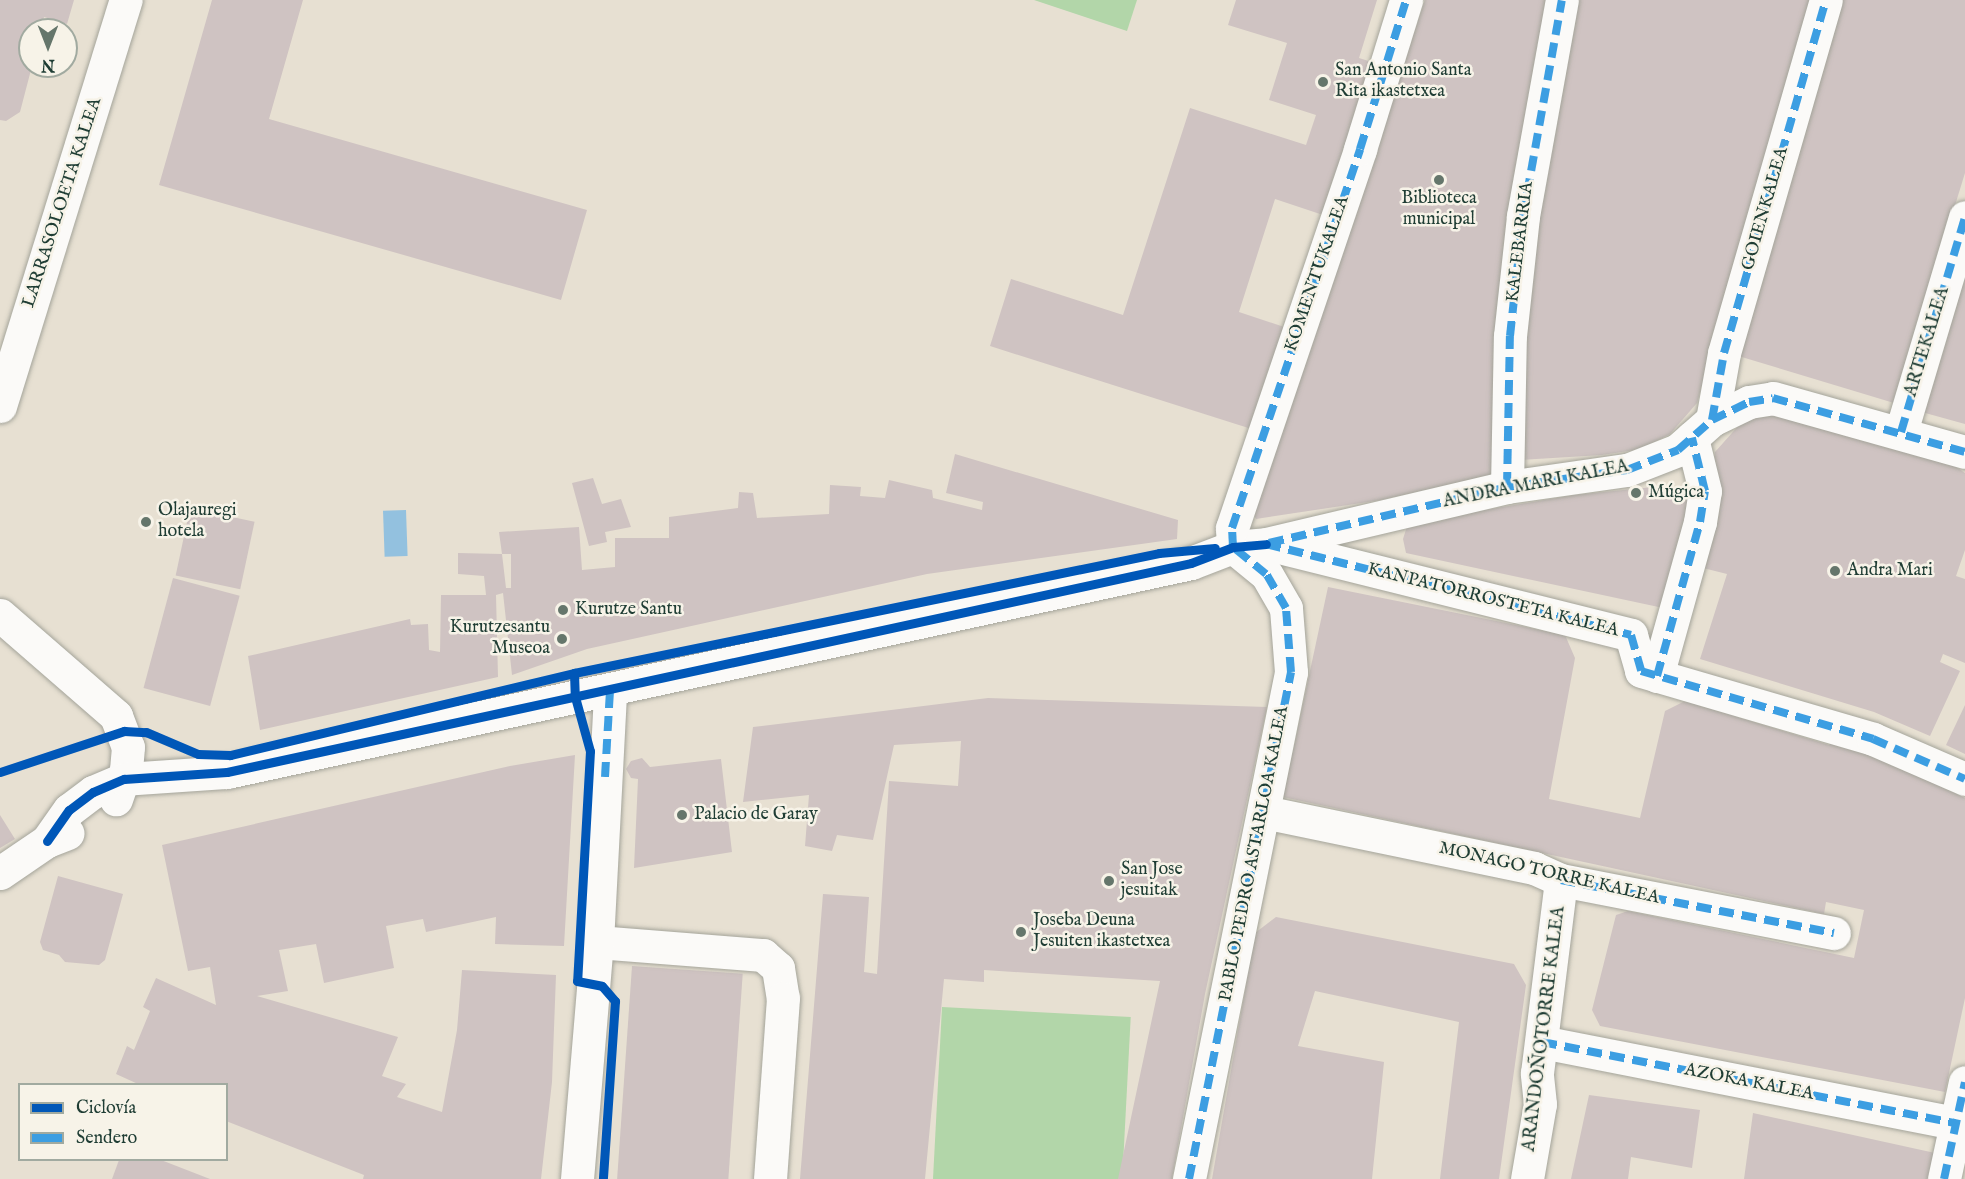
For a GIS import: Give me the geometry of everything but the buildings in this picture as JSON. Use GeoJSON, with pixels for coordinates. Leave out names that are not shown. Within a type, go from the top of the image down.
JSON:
{"type":"FeatureCollection","features":[{"type":"Feature","properties":{"kind":"street","name":"LARRASOLOETA KALEA"},"geometry":{"type":"LineString","coordinates":[[0,406],[126,0]]}},
{"type":"Feature","properties":{"kind":"street","name":"KOMENTUKALEA"},"geometry":{"type":"LineString","coordinates":[[1233,547],[1232,528],[1360,149],[1406,0]]}},
{"type":"Feature","properties":{"kind":"street","name":"KALEBARRIA"},"geometry":{"type":"LineString","coordinates":[[1507,487],[1510,336],[1523,216],[1562,0]]}},
{"type":"Feature","properties":{"kind":"street","name":"GOIENKALEA"},"geometry":{"type":"LineString","coordinates":[[1702,429],[1826,0]]}},
{"type":"Feature","properties":{"kind":"street","name":"ARTEKALEA"},"geometry":{"type":"LineString","coordinates":[[1901,432],[1965,217]]}},
{"type":"Feature","properties":{"kind":"street","name":"ANDRA MARI KALEA"},"geometry":{"type":"LineString","coordinates":[[1266,544],[1507,487],[1627,470],[1678,450],[1702,429],[1749,402],[1773,398],[1901,432],[1965,452]]}},
{"type":"Feature","properties":{"kind":"street"},"geometry":{"type":"LineString","coordinates":[[1657,676],[1700,522],[1705,491],[1702,429]]}},
{"type":"Feature","properties":{"kind":"street"},"geometry":{"type":"LineString","coordinates":[[0,873],[47,841],[69,810],[93,792],[124,778],[226,772],[610,691],[1191,563],[1233,547],[1266,544]]}},
{"type":"Feature","properties":{"kind":"street","name":"KANPATORROSTETA KALEA"},"geometry":{"type":"LineString","coordinates":[[1266,544],[1631,635],[1641,671],[1872,739],[1965,779]]}},
{"type":"Feature","properties":{"kind":"street","name":"PABLO PEDRO ASTARLOA KALEA"},"geometry":{"type":"LineString","coordinates":[[1189,1179],[1291,672],[1291,641],[1286,608],[1266,574],[1233,547]]}},
{"type":"Feature","properties":{"kind":"street"},"geometry":{"type":"LineString","coordinates":[[0,615],[116,716],[127,741],[124,778]]}},
{"type":"Feature","properties":{"kind":"street"},"geometry":{"type":"LineString","coordinates":[[577,1179],[597,942],[610,691]]}},
{"type":"Feature","properties":{"kind":"street"},"geometry":{"type":"LineString","coordinates":[[127,741],[156,757],[203,773]]}},
{"type":"Feature","properties":{"kind":"street","name":"MONAGO TORRE KALEA"},"geometry":{"type":"LineString","coordinates":[[1264,812],[1534,868],[1561,880],[1834,933]]}},
{"type":"Feature","properties":{"kind":"street","name":"ARANDOÑOTORRE KALEA"},"geometry":{"type":"LineString","coordinates":[[1527,1179],[1540,1104],[1538,1073],[1561,880]]}},
{"type":"Feature","properties":{"kind":"street"},"geometry":{"type":"LineString","coordinates":[[597,942],[763,955],[778,968],[783,999],[770,1179]]}},
{"type":"Feature","properties":{"kind":"street","name":"AZOKA KALEA"},"geometry":{"type":"LineString","coordinates":[[1542,1042],[1955,1123]]}},
{"type":"Feature","properties":{"kind":"street"},"geometry":{"type":"LineString","coordinates":[[1944,1179],[1965,1082]]}},
{"type":"Feature","properties":{"kind":"green space"},"geometry":{"type":"Polygon","coordinates":[[[1034,0],[1137,0],[1127,31],[1034,0]]]}},
{"type":"Feature","properties":{"kind":"green space"},"geometry":{"type":"Polygon","coordinates":[[[942,1007],[1131,1017],[1122,1179],[933,1179],[942,1007]]]}},
{"type":"Feature","properties":{"kind":"water"},"geometry":{"type":"Polygon","coordinates":[[[406,510],[408,556],[385,557],[383,511],[406,510]]]}},
{"type":"Feature","properties":{"kind":"marked path"},"geometry":{"type":"LineString","coordinates":[[1189,1179],[1291,672],[1286,608],[1266,574],[1233,547],[1232,528],[1360,149],[1406,0]]}},
{"type":"Feature","properties":{"kind":"marked path"},"geometry":{"type":"LineString","coordinates":[[1507,487],[1510,336],[1523,216],[1562,0]]}},
{"type":"Feature","properties":{"kind":"marked path"},"geometry":{"type":"LineString","coordinates":[[1712,420],[1724,353],[1826,0]]}},
{"type":"Feature","properties":{"kind":"marked path"},"geometry":{"type":"LineString","coordinates":[[1901,432],[1965,217]]}},
{"type":"Feature","properties":{"kind":"marked path"},"geometry":{"type":"LineString","coordinates":[[1269,543],[1507,487],[1627,470],[1678,450],[1712,420],[1749,402],[1773,398],[1965,452]]}},
{"type":"Feature","properties":{"kind":"marked path"},"geometry":{"type":"LineString","coordinates":[[1657,676],[1700,522],[1705,491],[1692,438]]}},
{"type":"Feature","properties":{"kind":"marked path"},"geometry":{"type":"LineString","coordinates":[[1266,544],[1631,635],[1641,671],[1873,739],[1965,779]]}},
{"type":"Feature","properties":{"kind":"marked path"},"geometry":{"type":"LineString","coordinates":[[605,777],[610,691]]}},
{"type":"Feature","properties":{"kind":"marked path"},"geometry":{"type":"LineString","coordinates":[[1561,880],[1834,933]]}},
{"type":"Feature","properties":{"kind":"marked path"},"geometry":{"type":"LineString","coordinates":[[1542,1042],[1955,1123]]}},
{"type":"Feature","properties":{"kind":"marked path"},"geometry":{"type":"LineString","coordinates":[[1944,1179],[1965,1082]]}},
{"type":"Feature","properties":{"kind":"cycle path"},"geometry":{"type":"LineString","coordinates":[[47,841],[69,810],[93,792],[124,779],[227,772],[1191,563],[1233,547],[1266,544]]}},
{"type":"Feature","properties":{"kind":"cycle path"},"geometry":{"type":"LineString","coordinates":[[0,772],[124,731],[146,732],[198,754],[230,755],[574,673],[1159,553],[1215,548]]}},
{"type":"Feature","properties":{"kind":"cycle path"},"geometry":{"type":"LineString","coordinates":[[574,673],[575,697],[590,751],[577,981],[602,986],[615,1001],[603,1179]]}},
{"type":"Feature","properties":{"kind":"place","name":"San Antonio Santa Rita ikastetxea"},"geometry":{"type":"Point","coordinates":[1323,82]}},
{"type":"Feature","properties":{"kind":"place","name":"Biblioteca municipal"},"geometry":{"type":"Point","coordinates":[1439,180]}},
{"type":"Feature","properties":{"kind":"place","name":"Múgica"},"geometry":{"type":"Point","coordinates":[1636,493]}},
{"type":"Feature","properties":{"kind":"place","name":"Olajauregi hotela"},"geometry":{"type":"Point","coordinates":[146,522]}},
{"type":"Feature","properties":{"kind":"place","name":"Andra Mari"},"geometry":{"type":"Point","coordinates":[1835,571]}},
{"type":"Feature","properties":{"kind":"place","name":"Kurutze Santu"},"geometry":{"type":"Point","coordinates":[563,610]}},
{"type":"Feature","properties":{"kind":"place","name":"Kurutzesantu Museoa"},"geometry":{"type":"Point","coordinates":[562,639]}},
{"type":"Feature","properties":{"kind":"place","name":"Palacio de Garay"},"geometry":{"type":"Point","coordinates":[682,815]}},
{"type":"Feature","properties":{"kind":"place","name":"San Jose jesuitak"},"geometry":{"type":"Point","coordinates":[1109,881]}},
{"type":"Feature","properties":{"kind":"place","name":"Joseba Deuna Jesuiten ikastetxea"},"geometry":{"type":"Point","coordinates":[1021,932]}}]}
